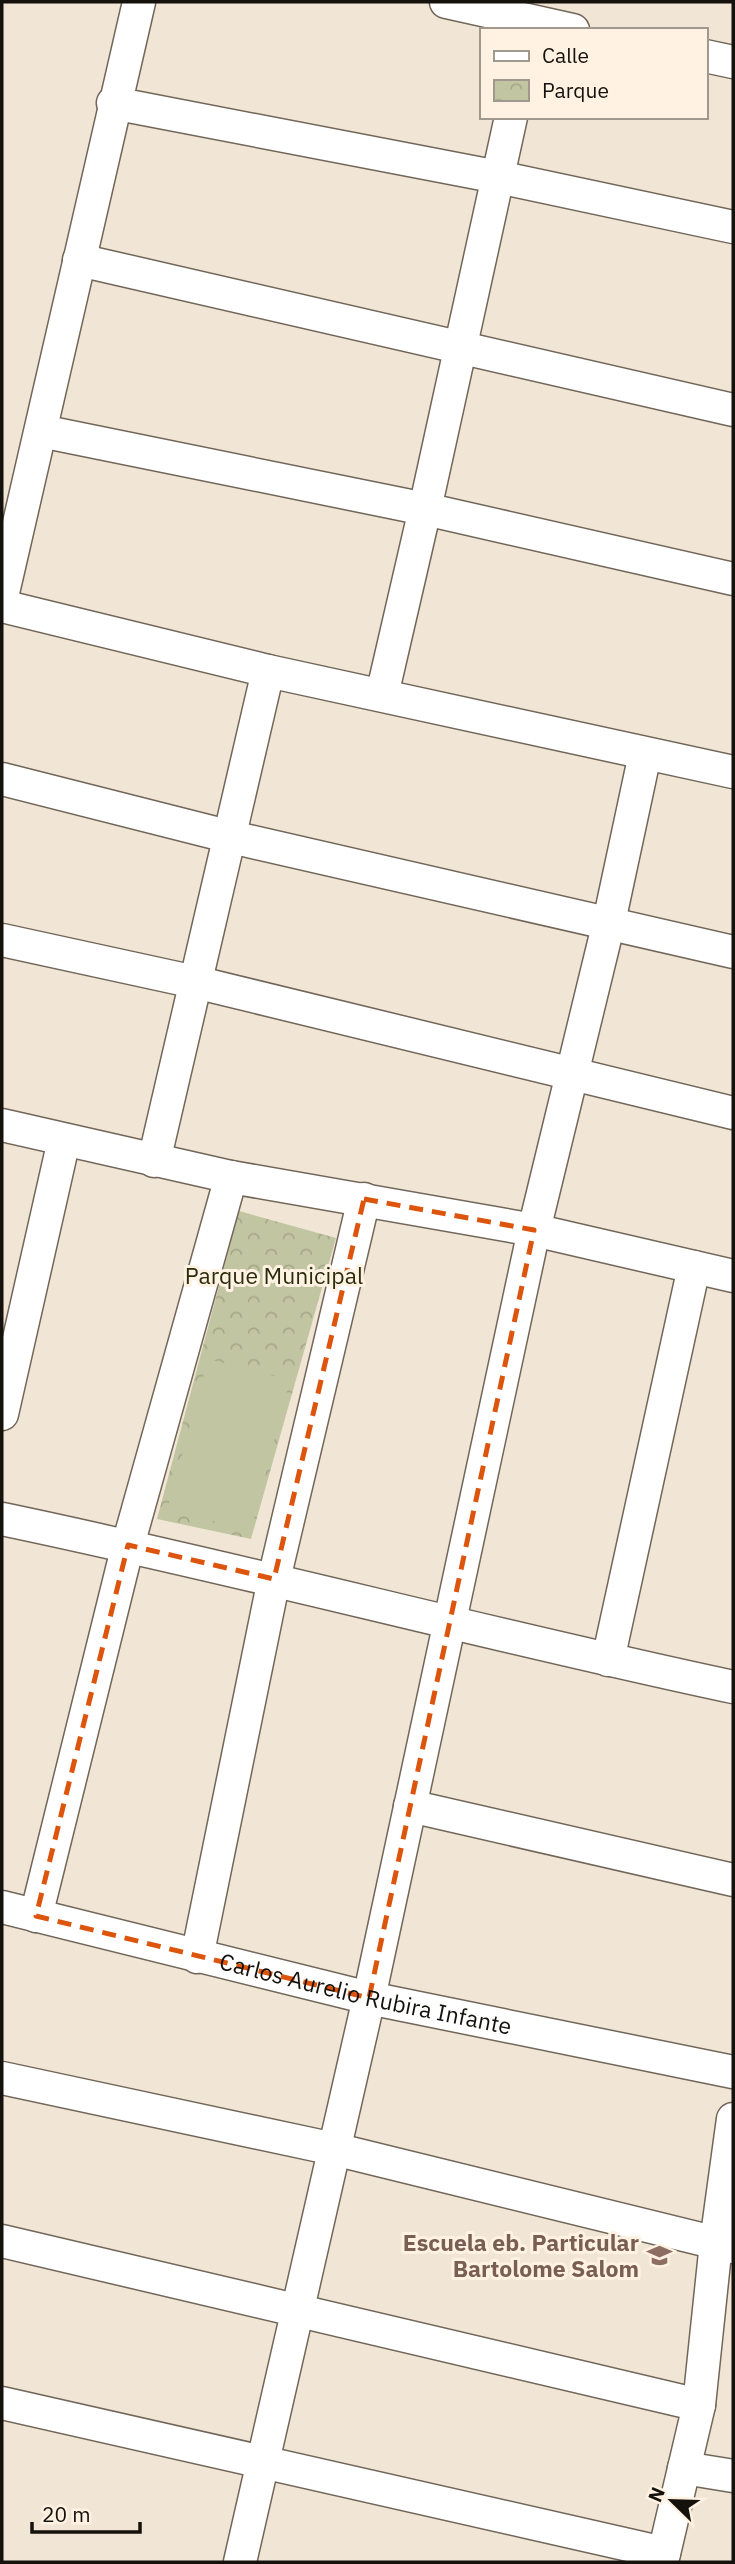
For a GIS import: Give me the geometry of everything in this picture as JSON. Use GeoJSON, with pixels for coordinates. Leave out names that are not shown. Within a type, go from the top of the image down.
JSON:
{"type":"FeatureCollection","features":[{"type":"Feature","properties":{"kind":"street"},"geometry":{"type":"LineString","coordinates":[[446,2],[532,18],[566,28]]}},
{"type":"Feature","properties":{"kind":"street"},"geometry":{"type":"LineString","coordinates":[[2,597],[79,260],[132,3]]}},
{"type":"Feature","properties":{"kind":"street"},"geometry":{"type":"LineString","coordinates":[[707,56],[733,62]]}},
{"type":"Feature","properties":{"kind":"street"},"geometry":{"type":"LineString","coordinates":[[113,103],[498,177],[733,227]]}},
{"type":"Feature","properties":{"kind":"street"},"geometry":{"type":"LineString","coordinates":[[382,695],[511,119]]}},
{"type":"Feature","properties":{"kind":"street"},"geometry":{"type":"LineString","coordinates":[[79,260],[733,410]]}},
{"type":"Feature","properties":{"kind":"street"},"geometry":{"type":"LineString","coordinates":[[41,430],[425,509],[733,579]]}},
{"type":"Feature","properties":{"kind":"street"},"geometry":{"type":"LineString","coordinates":[[2,606],[268,671],[733,772]]}},
{"type":"Feature","properties":{"kind":"street"},"geometry":{"type":"LineString","coordinates":[[154,1161],[268,671]]}},
{"type":"Feature","properties":{"kind":"street"},"geometry":{"type":"LineString","coordinates":[[240,2562],[369,1998],[534,1230],[609,922],[645,754]]}},
{"type":"Feature","properties":{"kind":"street"},"geometry":{"type":"LineString","coordinates":[[2,779],[231,837],[733,952]]}},
{"type":"Feature","properties":{"kind":"street"},"geometry":{"type":"LineString","coordinates":[[2,940],[195,982],[733,1113]]}},
{"type":"Feature","properties":{"kind":"street"},"geometry":{"type":"LineString","coordinates":[[2,1125],[231,1177],[534,1230],[733,1276]]}},
{"type":"Feature","properties":{"kind":"street"},"geometry":{"type":"LineString","coordinates":[[2,1414],[64,1140]]}},
{"type":"Feature","properties":{"kind":"street"},"geometry":{"type":"LineString","coordinates":[[37,1916],[128,1545],[231,1177]]}},
{"type":"Feature","properties":{"kind":"street"},"geometry":{"type":"LineString","coordinates":[[197,1957],[274,1579],[364,1199]]}},
{"type":"Feature","properties":{"kind":"street"},"geometry":{"type":"LineString","coordinates":[[608,1660],[694,1267]]}},
{"type":"Feature","properties":{"kind":"street"},"geometry":{"type":"LineString","coordinates":[[2,1519],[128,1545],[450,1624],[733,1687]]}},
{"type":"Feature","properties":{"kind":"street"},"geometry":{"type":"LineString","coordinates":[[410,1806],[733,1880]]}},
{"type":"Feature","properties":{"kind":"street","name":"Carlos Aurelio Rubira Infante"},"geometry":{"type":"LineString","coordinates":[[2,1908],[369,1998],[733,2072]]}},
{"type":"Feature","properties":{"kind":"street"},"geometry":{"type":"LineString","coordinates":[[2,2078],[334,2149],[725,2245]]}},
{"type":"Feature","properties":{"kind":"street"},"geometry":{"type":"LineString","coordinates":[[2,2403],[663,2558],[699,2405],[725,2245],[733,2119]]}},
{"type":"Feature","properties":{"kind":"street"},"geometry":{"type":"LineString","coordinates":[[2,2241],[699,2405]]}},
{"type":"Feature","properties":{"kind":"street"},"geometry":{"type":"LineString","coordinates":[[684,2468],[733,2476]]}},
{"type":"Feature","properties":{"kind":"highlighted area"},"geometry":{"type":"Polygon","coordinates":[[[364,1199],[534,1230],[369,1998],[36,1916],[128,1545],[274,1579],[364,1199]]]}},
{"type":"Feature","properties":{"kind":"green space","name":"Parque Municipal"},"geometry":{"type":"Polygon","coordinates":[[[239,1211],[336,1238],[251,1539],[157,1519],[239,1211]]]}},
{"type":"Feature","properties":{"kind":"green space"},"geometry":{"type":"Polygon","coordinates":[[[208,1359],[290,1380],[251,1530],[167,1510],[208,1359]]]}},
{"type":"Feature","properties":{"kind":"place","name":"Escuela eb. Particular Bartolome Salom"},"geometry":{"type":"Point","coordinates":[659,2256]}}]}
